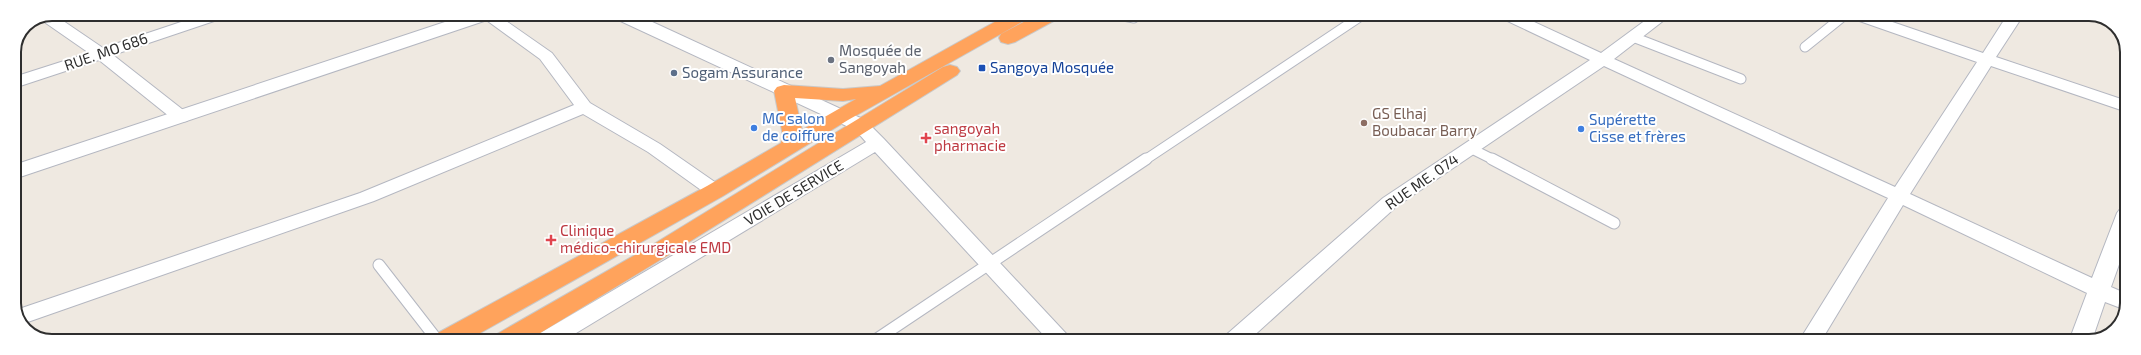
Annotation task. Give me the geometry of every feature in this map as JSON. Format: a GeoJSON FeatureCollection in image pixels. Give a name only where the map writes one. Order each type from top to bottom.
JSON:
{"type":"FeatureCollection","features":[{"type":"Feature","properties":{"kind":"highway"},"geometry":{"type":"LineString","coordinates":[[519,334],[665,258],[850,121],[892,88],[1004,21]]}},
{"type":"Feature","properties":{"kind":"highway"},"geometry":{"type":"LineString","coordinates":[[458,334],[715,191],[790,146],[850,121],[967,61],[1040,21]]}},
{"type":"Feature","properties":{"kind":"highway"},"geometry":{"type":"LineString","coordinates":[[790,146],[793,136],[784,91],[843,95],[866,94],[892,88]]}},
{"type":"Feature","properties":{"kind":"street"},"geometry":{"type":"LineString","coordinates":[[53,21],[100,53],[181,117]]}},
{"type":"Feature","properties":{"kind":"street","name":"RUE. MO 686"},"geometry":{"type":"LineString","coordinates":[[21,81],[199,21]]}},
{"type":"Feature","properties":{"kind":"street"},"geometry":{"type":"LineString","coordinates":[[21,170],[466,21]]}},
{"type":"Feature","properties":{"kind":"street"},"geometry":{"type":"LineString","coordinates":[[497,21],[546,56],[584,107],[654,148],[715,191]]}},
{"type":"Feature","properties":{"kind":"street"},"geometry":{"type":"LineString","coordinates":[[635,21],[850,121],[878,143],[892,162],[1055,334]]}},
{"type":"Feature","properties":{"kind":"street"},"geometry":{"type":"LineString","coordinates":[[1519,21],[2120,300]]}},
{"type":"Feature","properties":{"kind":"street","name":"RUE ME. 074"},"geometry":{"type":"LineString","coordinates":[[1247,334],[1390,202],[1603,59],[1654,21]]}},
{"type":"Feature","properties":{"kind":"street"},"geometry":{"type":"LineString","coordinates":[[1873,21],[2120,106]]}},
{"type":"Feature","properties":{"kind":"street"},"geometry":{"type":"LineString","coordinates":[[1814,334],[1899,196],[2011,21]]}},
{"type":"Feature","properties":{"kind":"street"},"geometry":{"type":"LineString","coordinates":[[23,315],[367,197],[584,107]]}},
{"type":"Feature","properties":{"kind":"street","name":"VOIE DE SERVICE"},"geometry":{"type":"LineString","coordinates":[[555,334],[665,258],[878,143]]}},
{"type":"Feature","properties":{"kind":"street"},"geometry":{"type":"LineString","coordinates":[[2082,334],[2120,232]]}},
{"type":"Feature","properties":{"kind":"lane"},"geometry":{"type":"LineString","coordinates":[[885,334],[1354,21]]}},
{"type":"Feature","properties":{"kind":"lane"},"geometry":{"type":"LineString","coordinates":[[1805,47],[1837,21]]}},
{"type":"Feature","properties":{"kind":"lane"},"geometry":{"type":"LineString","coordinates":[[1632,37],[1741,79]]}},
{"type":"Feature","properties":{"kind":"lane"},"geometry":{"type":"LineString","coordinates":[[1470,148],[1614,223]]}},
{"type":"Feature","properties":{"kind":"lane"},"geometry":{"type":"LineString","coordinates":[[379,265],[433,334]]}},
{"type":"Feature","properties":{"kind":"place","name":"Mosquée de Sangoyah"},"geometry":{"type":"Point","coordinates":[831,60]}},
{"type":"Feature","properties":{"kind":"place","name":"Sangoya Mosquée"},"geometry":{"type":"Point","coordinates":[982,68]}},
{"type":"Feature","properties":{"kind":"place","name":"Sogam Assurance"},"geometry":{"type":"Point","coordinates":[674,73]}},
{"type":"Feature","properties":{"kind":"place","name":"GS Elhaj Boubacar Barry"},"geometry":{"type":"Point","coordinates":[1364,123]}},
{"type":"Feature","properties":{"kind":"place","name":"MC salon de coiffure"},"geometry":{"type":"Point","coordinates":[754,128]}},
{"type":"Feature","properties":{"kind":"place","name":"Supérette Cisse et frères"},"geometry":{"type":"Point","coordinates":[1581,129]}},
{"type":"Feature","properties":{"kind":"place","name":"sangoyah pharmacie"},"geometry":{"type":"Point","coordinates":[926,138]}},
{"type":"Feature","properties":{"kind":"place","name":"Clinique médico-chirurgicale EMD"},"geometry":{"type":"Point","coordinates":[551,240]}}]}
